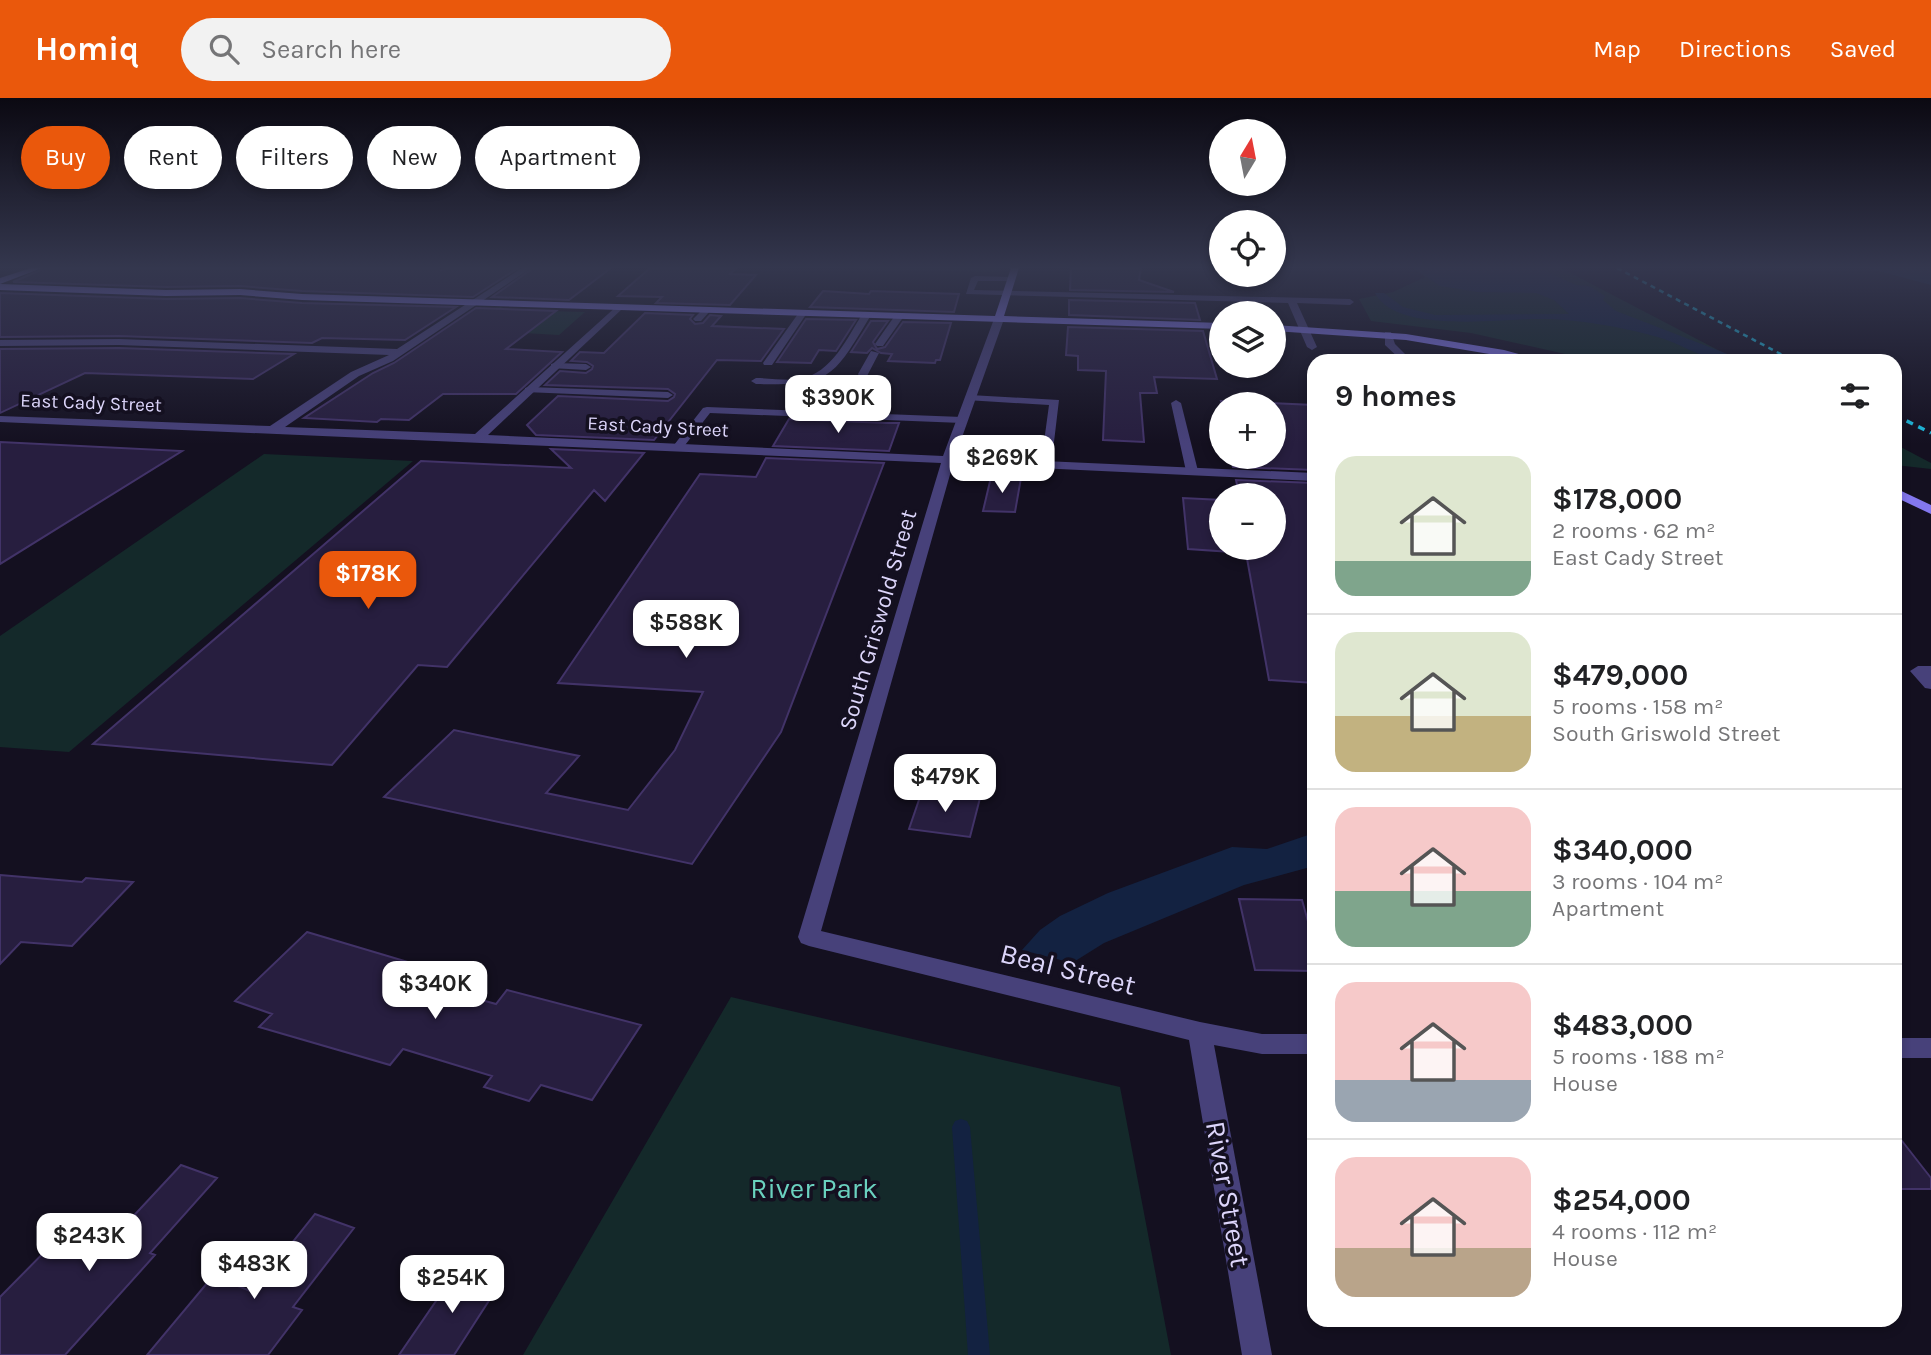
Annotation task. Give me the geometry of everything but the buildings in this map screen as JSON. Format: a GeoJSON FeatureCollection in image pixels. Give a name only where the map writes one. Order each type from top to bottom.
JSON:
{"type":"FeatureCollection","features":[{"type":"Feature","properties":{"kind":"street"},"geometry":{"type":"LineString","coordinates":[[274,429],[355,374],[398,352],[436,327]]}},
{"type":"Feature","properties":{"kind":"street"},"geometry":{"type":"LineString","coordinates":[[478,438],[598,327]]}},
{"type":"Feature","properties":{"kind":"street"},"geometry":{"type":"LineString","coordinates":[[768,363],[793,327]]}},
{"type":"Feature","properties":{"kind":"street"},"geometry":{"type":"LineString","coordinates":[[756,381],[799,382],[823,373],[836,362],[859,327]]}},
{"type":"Feature","properties":{"kind":"street"},"geometry":{"type":"LineString","coordinates":[[863,374],[886,332],[894,327]]}},
{"type":"Feature","properties":{"kind":"street","name":"South Griswold Street"},"geometry":{"type":"LineString","coordinates":[[809,937],[948,460],[996,327]]}},
{"type":"Feature","properties":{"kind":"street"},"geometry":{"type":"LineString","coordinates":[[1286,328],[1388,334],[1507,354]]}},
{"type":"Feature","properties":{"kind":"street"},"geometry":{"type":"LineString","coordinates":[[1306,328],[1306,335],[1312,347]]}},
{"type":"Feature","properties":{"kind":"street"},"geometry":{"type":"LineString","coordinates":[[1388,334],[1390,345],[1400,354]]}},
{"type":"Feature","properties":{"kind":"street"},"geometry":{"type":"LineString","coordinates":[[0,343],[119,342],[398,352]]}},
{"type":"Feature","properties":{"kind":"street"},"geometry":{"type":"LineString","coordinates":[[555,366],[586,367]]}},
{"type":"Feature","properties":{"kind":"street"},"geometry":{"type":"LineString","coordinates":[[529,390],[668,395]]}},
{"type":"Feature","properties":{"kind":"street"},"geometry":{"type":"LineString","coordinates":[[970,397],[1055,402],[1047,464]]}},
{"type":"Feature","properties":{"kind":"street"},"geometry":{"type":"LineString","coordinates":[[1176,404],[1192,471]]}},
{"type":"Feature","properties":{"kind":"street"},"geometry":{"type":"LineString","coordinates":[[678,447],[707,410],[962,420]]}},
{"type":"Feature","properties":{"kind":"street","name":"East Cady Street"},"geometry":{"type":"LineString","coordinates":[[0,419],[1307,477]]}},
{"type":"Feature","properties":{"kind":"street"},"geometry":{"type":"LineString","coordinates":[[1902,496],[1931,510]]}},
{"type":"Feature","properties":{"kind":"street"},"geometry":{"type":"LineString","coordinates":[[1931,671],[1918,671],[1931,684]]}},
{"type":"Feature","properties":{"kind":"street","name":"Beal Street"},"geometry":{"type":"LineString","coordinates":[[809,937],[1199,1032],[1262,1044],[1307,1044]]}},
{"type":"Feature","properties":{"kind":"street","name":"River Street"},"geometry":{"type":"LineString","coordinates":[[1199,1032],[1257,1355]]}},
{"type":"Feature","properties":{"kind":"street"},"geometry":{"type":"LineString","coordinates":[[1902,1048],[1931,1048]]}},
{"type":"Feature","properties":{"kind":"green space"},"geometry":{"type":"Polygon","coordinates":[[[509,327],[568,327],[559,335],[523,333],[509,327]]]}},
{"type":"Feature","properties":{"kind":"green space"},"geometry":{"type":"Polygon","coordinates":[[[1418,327],[1673,327],[1726,354],[1565,354],[1471,333],[1418,327]]]}},
{"type":"Feature","properties":{"kind":"green space"},"geometry":{"type":"Polygon","coordinates":[[[1902,448],[1931,463],[1931,469],[1902,466],[1902,448]]]}},
{"type":"Feature","properties":{"kind":"green space"},"geometry":{"type":"Polygon","coordinates":[[[264,454],[413,461],[69,752],[0,747],[0,636],[264,454]]]}},
{"type":"Feature","properties":{"kind":"green space","name":"River Park"},"geometry":{"type":"Polygon","coordinates":[[[731,997],[1120,1087],[1171,1355],[523,1355],[731,997]]]}},
{"type":"Feature","properties":{"kind":"water"},"geometry":{"type":"Polygon","coordinates":[[[1615,327],[1657,327],[1727,354],[1700,354],[1661,338],[1615,327]]]}},
{"type":"Feature","properties":{"kind":"water"},"geometry":{"type":"Polygon","coordinates":[[[1307,835],[1307,868],[1244,885],[1104,943],[1072,963],[1022,950],[1040,930],[1060,916],[1108,893],[1232,847],[1267,849],[1307,835]]]}},
{"type":"Feature","properties":{"kind":"waterway"},"geometry":{"type":"LineString","coordinates":[[961,1127],[979,1355]]}},
{"type":"Feature","properties":{"kind":"railway"},"geometry":{"type":"LineString","coordinates":[[1729,327],[1781,354]]}},
{"type":"Feature","properties":{"kind":"railway"},"geometry":{"type":"LineString","coordinates":[[1902,418],[1931,433]]}}]}
